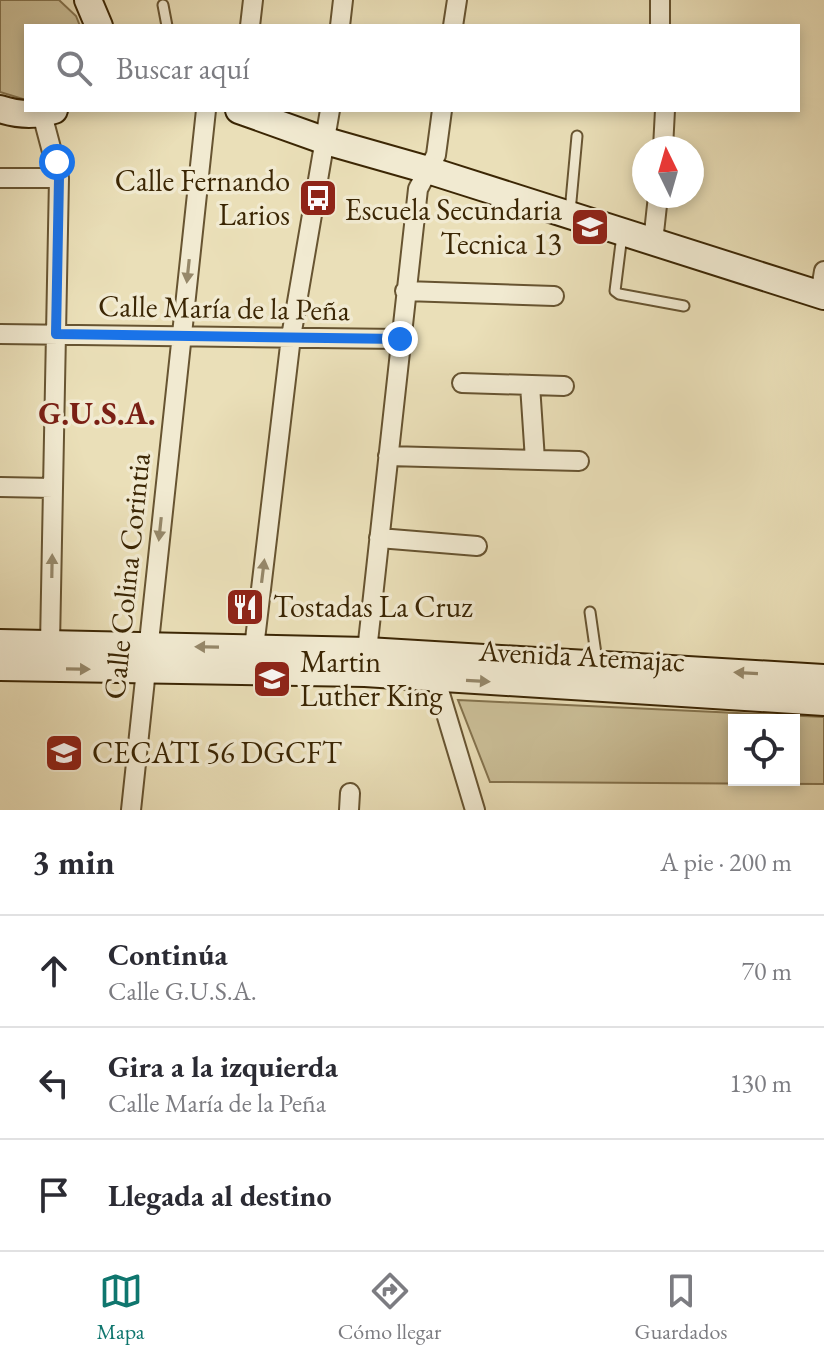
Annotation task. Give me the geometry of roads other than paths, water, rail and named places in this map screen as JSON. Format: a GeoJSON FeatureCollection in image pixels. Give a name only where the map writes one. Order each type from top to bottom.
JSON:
{"type":"FeatureCollection","features":[{"type":"Feature","properties":{"kind":"main road"},"geometry":{"type":"LineString","coordinates":[[88,0],[98,24]]}},
{"type":"Feature","properties":{"kind":"main road"},"geometry":{"type":"LineString","coordinates":[[0,109],[17,114],[48,112]]}},
{"type":"Feature","properties":{"kind":"main road"},"geometry":{"type":"LineString","coordinates":[[247,112],[326,141],[653,242],[823,287]]}},
{"type":"Feature","properties":{"kind":"main road","name":"Avenida Atemajac"},"geometry":{"type":"LineString","coordinates":[[0,643],[50,644],[145,658],[366,662]]}},
{"type":"Feature","properties":{"kind":"main road","name":"Avenida Atemajac"},"geometry":{"type":"LineString","coordinates":[[0,667],[254,648],[366,662],[824,702]]}},
{"type":"Feature","properties":{"kind":"main road","name":"Avenida Atemajac"},"geometry":{"type":"LineString","coordinates":[[432,667],[597,665],[824,678]]}},
{"type":"Feature","properties":{"kind":"street"},"geometry":{"type":"LineString","coordinates":[[250,24],[253,0]]}},
{"type":"Feature","properties":{"kind":"street"},"geometry":{"type":"LineString","coordinates":[[340,24],[343,0]]}},
{"type":"Feature","properties":{"kind":"street"},"geometry":{"type":"LineString","coordinates":[[453,24],[457,0]]}},
{"type":"Feature","properties":{"kind":"street"},"geometry":{"type":"LineString","coordinates":[[660,0],[660,24]]}},
{"type":"Feature","properties":{"kind":"street"},"geometry":{"type":"LineString","coordinates":[[48,112],[59,178],[50,644]]}},
{"type":"Feature","properties":{"kind":"street","name":"Calle Colina Corintia"},"geometry":{"type":"LineString","coordinates":[[131,810],[206,112]]}},
{"type":"Feature","properties":{"kind":"street"},"geometry":{"type":"LineString","coordinates":[[254,648],[291,337],[330,112]]}},
{"type":"Feature","properties":{"kind":"street"},"geometry":{"type":"LineString","coordinates":[[366,662],[418,189],[436,155],[442,112]]}},
{"type":"Feature","properties":{"kind":"street"},"geometry":{"type":"LineString","coordinates":[[664,136],[666,116]]}},
{"type":"Feature","properties":{"kind":"street"},"geometry":{"type":"LineString","coordinates":[[0,178],[59,178]]}},
{"type":"Feature","properties":{"kind":"street"},"geometry":{"type":"LineString","coordinates":[[653,242],[657,208]]}},
{"type":"Feature","properties":{"kind":"street"},"geometry":{"type":"LineString","coordinates":[[405,291],[554,296]]}},
{"type":"Feature","properties":{"kind":"street","name":"Calle María de la Peña"},"geometry":{"type":"LineString","coordinates":[[0,334],[400,339]]}},
{"type":"Feature","properties":{"kind":"street"},"geometry":{"type":"LineString","coordinates":[[462,383],[564,386]]}},
{"type":"Feature","properties":{"kind":"street"},"geometry":{"type":"LineString","coordinates":[[530,385],[535,460]]}},
{"type":"Feature","properties":{"kind":"street"},"geometry":{"type":"LineString","coordinates":[[388,456],[579,461]]}},
{"type":"Feature","properties":{"kind":"street"},"geometry":{"type":"LineString","coordinates":[[0,487],[53,488]]}},
{"type":"Feature","properties":{"kind":"street"},"geometry":{"type":"LineString","coordinates":[[379,538],[477,546]]}},
{"type":"Feature","properties":{"kind":"street"},"geometry":{"type":"LineString","coordinates":[[432,667],[475,810]]}},
{"type":"Feature","properties":{"kind":"lane"},"geometry":{"type":"LineString","coordinates":[[163,5],[167,24]]}},
{"type":"Feature","properties":{"kind":"lane"},"geometry":{"type":"LineString","coordinates":[[569,215],[577,136]]}},
{"type":"Feature","properties":{"kind":"lane"},"geometry":{"type":"LineString","coordinates":[[622,232],[615,291],[684,306]]}},
{"type":"Feature","properties":{"kind":"lane"},"geometry":{"type":"LineString","coordinates":[[590,612],[597,665]]}},
{"type":"Feature","properties":{"kind":"place","name":"Calle Fernando Larios"},"geometry":{"type":"Point","coordinates":[318,198]}},
{"type":"Feature","properties":{"kind":"place","name":"Escuela Secundaria Tecnica 13"},"geometry":{"type":"Point","coordinates":[590,227]}},
{"type":"Feature","properties":{"kind":"place","name":"Tostadas La Cruz"},"geometry":{"type":"Point","coordinates":[245,607]}},
{"type":"Feature","properties":{"kind":"place","name":"Martin Luther King"},"geometry":{"type":"Point","coordinates":[272,679]}},
{"type":"Feature","properties":{"kind":"place","name":"CECATI 56 DGCFT"},"geometry":{"type":"Point","coordinates":[64,753]}},
{"type":"Feature","properties":{"kind":"district","name":"G.U.S.A."},"geometry":{"type":"Point","coordinates":[97,413]}}]}
